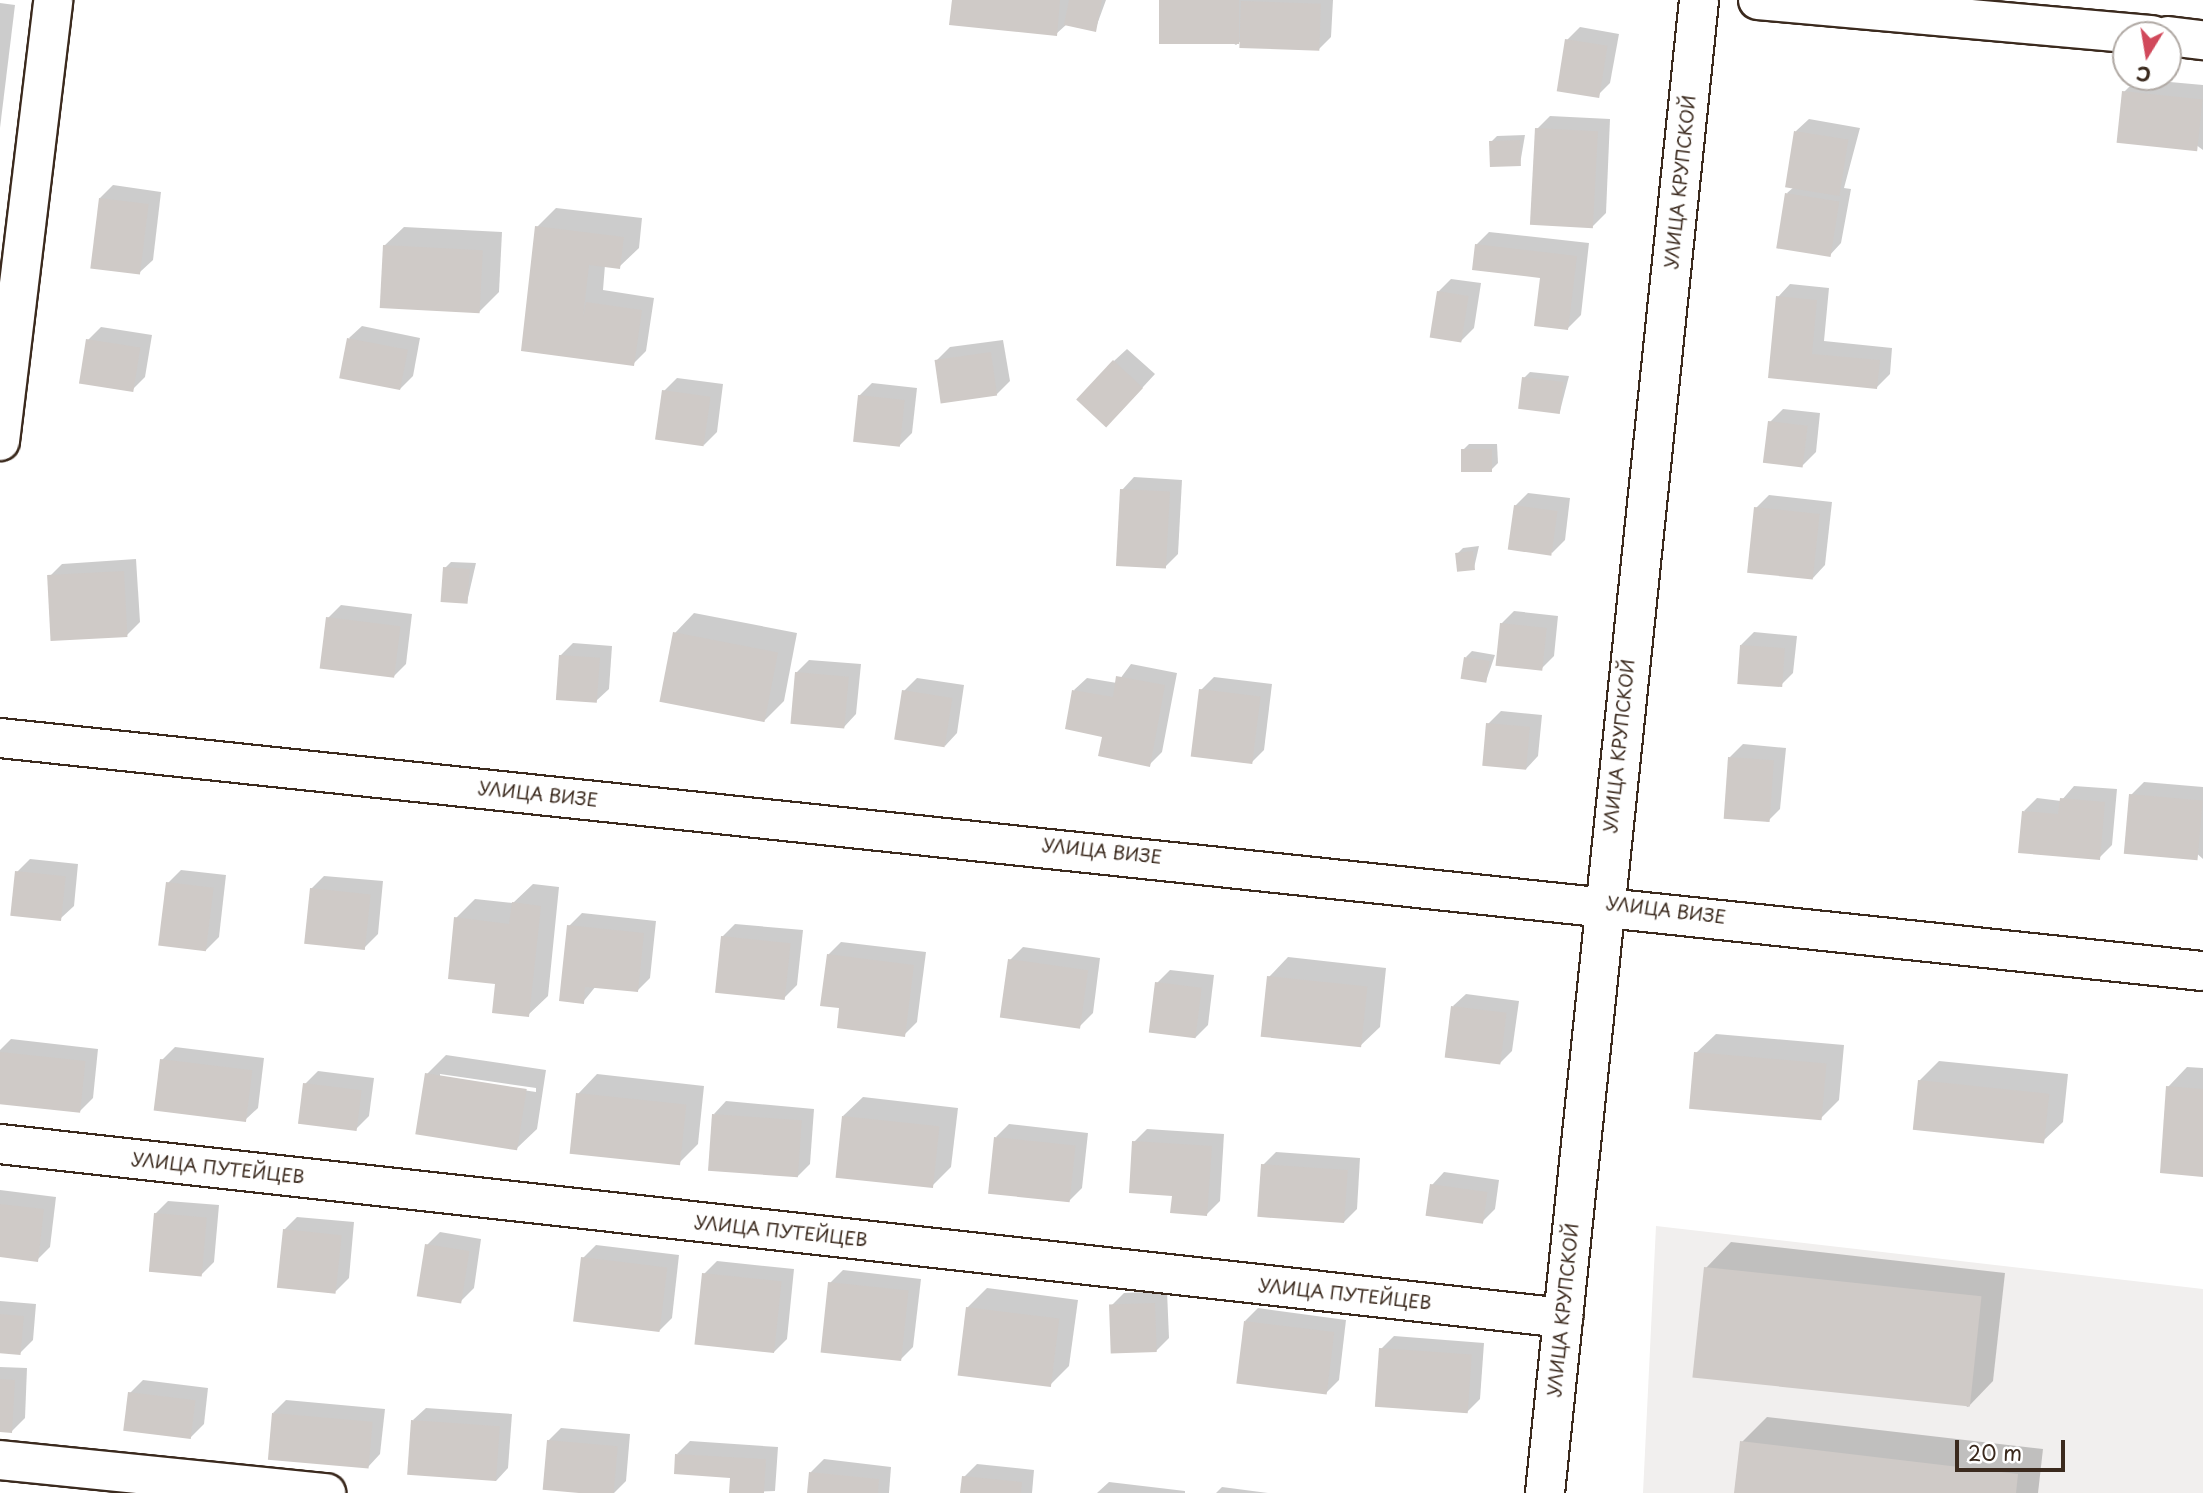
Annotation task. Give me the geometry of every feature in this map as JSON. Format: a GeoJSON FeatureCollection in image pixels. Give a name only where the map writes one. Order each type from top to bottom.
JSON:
{"type":"FeatureCollection","features":[{"type":"Feature","properties":{"kind":"street"},"geometry":{"type":"LineString","coordinates":[[0,441],[53,0]]}},
{"type":"Feature","properties":{"kind":"street","name":"УЛИЦА КРУПСКОЙ"},"geometry":{"type":"LineString","coordinates":[[1545,1493],[1602,902],[1699,0]]}},
{"type":"Feature","properties":{"kind":"street"},"geometry":{"type":"LineString","coordinates":[[1758,0],[2112,31]]}},
{"type":"Feature","properties":{"kind":"street"},"geometry":{"type":"LineString","coordinates":[[2182,38],[2203,40]]}},
{"type":"Feature","properties":{"kind":"street","name":"УЛИЦА ВИЗЕ"},"geometry":{"type":"LineString","coordinates":[[0,738],[1602,902],[2203,971]]}},
{"type":"Feature","properties":{"kind":"street","name":"УЛИЦА ПУТЕЙЦЕВ"},"geometry":{"type":"LineString","coordinates":[[0,1144],[1563,1318]]}},
{"type":"Feature","properties":{"kind":"street"},"geometry":{"type":"LineString","coordinates":[[0,1460],[326,1493]]}},
{"type":"Feature","properties":{"kind":"shaded area"},"geometry":{"type":"Polygon","coordinates":[[[1656,1226],[2203,1289],[2203,1493],[1643,1493],[1656,1226]]]}},
{"type":"Feature","properties":{"kind":"building"},"geometry":{"type":"Polygon","coordinates":[[[952,0],[1060,0],[1057,36],[949,25],[952,0]]]}},
{"type":"Feature","properties":{"kind":"building"},"geometry":{"type":"Polygon","coordinates":[[[1069,0],[1102,0],[1096,32],[1064,25],[1069,0]]]}},
{"type":"Feature","properties":{"kind":"building"},"geometry":{"type":"Polygon","coordinates":[[[1159,0],[1239,0],[1239,44],[1159,44],[1159,0]]]}},
{"type":"Feature","properties":{"kind":"building"},"geometry":{"type":"Polygon","coordinates":[[[1241,1],[1321,4],[1319,51],[1239,48],[1241,1]]]}},
{"type":"Feature","properties":{"kind":"building"},"geometry":{"type":"Polygon","coordinates":[[[1565,39],[1607,46],[1599,98],[1557,91],[1565,39]]]}},
{"type":"Feature","properties":{"kind":"building"},"geometry":{"type":"Polygon","coordinates":[[[2122,91],[2203,99],[2197,151],[2117,143],[2122,91]]]}},
{"type":"Feature","properties":{"kind":"building"},"geometry":{"type":"Polygon","coordinates":[[[1535,128],[1598,131],[1593,228],[1530,225],[1535,128]]]}},
{"type":"Feature","properties":{"kind":"building"},"geometry":{"type":"Polygon","coordinates":[[[1794,131],[1848,140],[1839,196],[1785,187],[1794,131]]]}},
{"type":"Feature","properties":{"kind":"building"},"geometry":{"type":"Polygon","coordinates":[[[1520,140],[1521,166],[1490,167],[1489,141],[1520,140]]]}},
{"type":"Feature","properties":{"kind":"building"},"geometry":{"type":"Polygon","coordinates":[[[1785,193],[1839,202],[1831,257],[1776,248],[1785,193]]]}},
{"type":"Feature","properties":{"kind":"building"},"geometry":{"type":"Polygon","coordinates":[[[99,198],[149,204],[140,275],[90,268],[99,198]]]}},
{"type":"Feature","properties":{"kind":"building"},"geometry":{"type":"Polygon","coordinates":[[[535,226],[624,237],[620,269],[589,265],[583,318],[586,302],[642,310],[634,366],[521,351],[535,226]]]}},
{"type":"Feature","properties":{"kind":"building"},"geometry":{"type":"Polygon","coordinates":[[[1475,244],[1577,256],[1568,330],[1534,326],[1540,278],[1472,270],[1475,244]]]}},
{"type":"Feature","properties":{"kind":"building"},"geometry":{"type":"Polygon","coordinates":[[[383,245],[483,250],[480,313],[380,308],[383,245]]]}},
{"type":"Feature","properties":{"kind":"building"},"geometry":{"type":"Polygon","coordinates":[[[1437,291],[1469,296],[1461,342],[1430,337],[1437,291]]]}},
{"type":"Feature","properties":{"kind":"building"},"geometry":{"type":"Polygon","coordinates":[[[1776,296],[1817,300],[1812,354],[1880,360],[1877,389],[1768,378],[1776,296]]]}},
{"type":"Feature","properties":{"kind":"building"},"geometry":{"type":"Polygon","coordinates":[[[347,338],[408,350],[400,390],[339,378],[347,338]]]}},
{"type":"Feature","properties":{"kind":"building"},"geometry":{"type":"Polygon","coordinates":[[[86,339],[140,348],[133,392],[79,383],[86,339]]]}},
{"type":"Feature","properties":{"kind":"building"},"geometry":{"type":"Polygon","coordinates":[[[991,352],[997,396],[941,404],[935,360],[991,352]]]}},
{"type":"Feature","properties":{"kind":"building"},"geometry":{"type":"Polygon","coordinates":[[[1113,360],[1143,388],[1106,427],[1076,399],[1113,360]]]}},
{"type":"Feature","properties":{"kind":"building"},"geometry":{"type":"Polygon","coordinates":[[[1522,377],[1564,382],[1560,414],[1518,409],[1522,377]]]}},
{"type":"Feature","properties":{"kind":"building"},"geometry":{"type":"Polygon","coordinates":[[[662,390],[711,397],[704,446],[655,440],[662,390]]]}},
{"type":"Feature","properties":{"kind":"building"},"geometry":{"type":"Polygon","coordinates":[[[858,395],[905,400],[900,447],[853,442],[858,395]]]}},
{"type":"Feature","properties":{"kind":"building"},"geometry":{"type":"Polygon","coordinates":[[[1768,421],[1808,426],[1803,468],[1763,463],[1768,421]]]}},
{"type":"Feature","properties":{"kind":"building"},"geometry":{"type":"Polygon","coordinates":[[[1461,449],[1492,449],[1492,472],[1461,472],[1461,449]]]}},
{"type":"Feature","properties":{"kind":"building"},"geometry":{"type":"Polygon","coordinates":[[[1120,489],[1170,492],[1166,569],[1116,566],[1120,489]]]}},
{"type":"Feature","properties":{"kind":"building"},"geometry":{"type":"Polygon","coordinates":[[[1514,505],[1558,511],[1551,556],[1508,550],[1514,505]]]}},
{"type":"Feature","properties":{"kind":"building"},"geometry":{"type":"Polygon","coordinates":[[[1754,507],[1820,514],[1813,580],[1747,573],[1754,507]]]}},
{"type":"Feature","properties":{"kind":"building"},"geometry":{"type":"Polygon","coordinates":[[[1473,551],[1475,570],[1457,572],[1455,553],[1473,551]]]}},
{"type":"Feature","properties":{"kind":"building"},"geometry":{"type":"Polygon","coordinates":[[[443,567],[470,569],[467,604],[441,602],[443,567]]]}},
{"type":"Feature","properties":{"kind":"building"},"geometry":{"type":"Polygon","coordinates":[[[124,571],[127,637],[51,641],[47,575],[124,571]]]}},
{"type":"Feature","properties":{"kind":"building"},"geometry":{"type":"Polygon","coordinates":[[[326,617],[400,626],[394,678],[320,669],[326,617]]]}},
{"type":"Feature","properties":{"kind":"building"},"geometry":{"type":"Polygon","coordinates":[[[1500,623],[1547,628],[1542,671],[1496,666],[1500,623]]]}},
{"type":"Feature","properties":{"kind":"building"},"geometry":{"type":"Polygon","coordinates":[[[673,632],[778,652],[764,722],[659,702],[673,632]]]}},
{"type":"Feature","properties":{"kind":"building"},"geometry":{"type":"Polygon","coordinates":[[[1740,645],[1785,648],[1782,687],[1737,684],[1740,645]]]}},
{"type":"Feature","properties":{"kind":"building"},"geometry":{"type":"Polygon","coordinates":[[[559,655],[600,658],[597,703],[556,700],[559,655]]]}},
{"type":"Feature","properties":{"kind":"building"},"geometry":{"type":"Polygon","coordinates":[[[1464,657],[1490,661],[1486,683],[1461,679],[1464,657]]]}},
{"type":"Feature","properties":{"kind":"building"},"geometry":{"type":"Polygon","coordinates":[[[795,672],[849,677],[844,729],[790,724],[795,672]]]}},
{"type":"Feature","properties":{"kind":"building"},"geometry":{"type":"Polygon","coordinates":[[[1116,676],[1165,685],[1150,767],[1098,756],[1102,737],[1065,729],[1072,690],[1113,697],[1116,676]]]}},
{"type":"Feature","properties":{"kind":"building"},"geometry":{"type":"Polygon","coordinates":[[[1199,689],[1261,697],[1252,764],[1191,756],[1199,689]]]}},
{"type":"Feature","properties":{"kind":"building"},"geometry":{"type":"Polygon","coordinates":[[[902,690],[952,698],[945,747],[894,739],[902,690]]]}},
{"type":"Feature","properties":{"kind":"building"},"geometry":{"type":"Polygon","coordinates":[[[1486,723],[1530,727],[1526,770],[1482,766],[1486,723]]]}},
{"type":"Feature","properties":{"kind":"building"},"geometry":{"type":"Polygon","coordinates":[[[1728,757],[1774,760],[1770,822],[1724,819],[1728,757]]]}},
{"type":"Feature","properties":{"kind":"building"},"geometry":{"type":"Polygon","coordinates":[[[2129,794],[2203,800],[2197,860],[2124,854],[2129,794]]]}},
{"type":"Feature","properties":{"kind":"building"},"geometry":{"type":"Polygon","coordinates":[[[2060,798],[2105,802],[2100,860],[2018,853],[2022,811],[2058,814],[2060,798]]]}},
{"type":"Feature","properties":{"kind":"building"},"geometry":{"type":"Polygon","coordinates":[[[15,871],[66,876],[61,921],[10,916],[15,871]]]}},
{"type":"Feature","properties":{"kind":"building"},"geometry":{"type":"Polygon","coordinates":[[[166,882],[214,888],[206,951],[158,946],[166,882]]]}},
{"type":"Feature","properties":{"kind":"building"},"geometry":{"type":"Polygon","coordinates":[[[310,888],[371,894],[365,950],[304,944],[310,888]]]}},
{"type":"Feature","properties":{"kind":"building"},"geometry":{"type":"Polygon","coordinates":[[[512,902],[541,906],[529,1017],[492,1013],[495,984],[448,979],[454,917],[509,924],[512,902]]]}},
{"type":"Feature","properties":{"kind":"building"},"geometry":{"type":"Polygon","coordinates":[[[567,925],[644,933],[638,992],[585,987],[584,1004],[559,1001],[567,925]]]}},
{"type":"Feature","properties":{"kind":"building"},"geometry":{"type":"Polygon","coordinates":[[[721,936],[791,943],[785,1000],[715,993],[721,936]]]}},
{"type":"Feature","properties":{"kind":"building"},"geometry":{"type":"Polygon","coordinates":[[[827,954],[914,965],[905,1037],[837,1028],[839,1008],[820,1006],[827,954]]]}},
{"type":"Feature","properties":{"kind":"building"},"geometry":{"type":"Polygon","coordinates":[[[1008,959],[1088,970],[1080,1029],[1000,1017],[1008,959]]]}},
{"type":"Feature","properties":{"kind":"building"},"geometry":{"type":"Polygon","coordinates":[[[1267,976],[1367,987],[1361,1047],[1261,1037],[1267,976]]]}},
{"type":"Feature","properties":{"kind":"building"},"geometry":{"type":"Polygon","coordinates":[[[1155,982],[1202,988],[1195,1038],[1149,1033],[1155,982]]]}},
{"type":"Feature","properties":{"kind":"building"},"geometry":{"type":"Polygon","coordinates":[[[1451,1006],[1507,1013],[1500,1064],[1445,1058],[1451,1006]]]}},
{"type":"Feature","properties":{"kind":"building"},"geometry":{"type":"Polygon","coordinates":[[[0,1052],[86,1061],[80,1113],[0,1104],[0,1052]]]}},
{"type":"Feature","properties":{"kind":"building"},"geometry":{"type":"Polygon","coordinates":[[[1694,1052],[1826,1064],[1822,1120],[1689,1109],[1694,1052]]]}},
{"type":"Feature","properties":{"kind":"building"},"geometry":{"type":"Polygon","coordinates":[[[160,1059],[252,1070],[246,1122],[154,1111],[160,1059]]]}},
{"type":"Feature","properties":{"kind":"building"},"geometry":{"type":"Polygon","coordinates":[[[425,1073],[527,1089],[517,1150],[415,1134],[425,1073]]]}},
{"type":"Feature","properties":{"kind":"building"},"geometry":{"type":"Polygon","coordinates":[[[1918,1080],[2049,1094],[2044,1144],[1913,1130],[1918,1080]]]}},
{"type":"Feature","properties":{"kind":"building"},"geometry":{"type":"Polygon","coordinates":[[[303,1083],[362,1090],[357,1131],[298,1124],[303,1083]]]}},
{"type":"Feature","properties":{"kind":"building"},"geometry":{"type":"Polygon","coordinates":[[[2166,1086],[2203,1089],[2203,1177],[2160,1173],[2166,1086]]]}},
{"type":"Feature","properties":{"kind":"building"},"geometry":{"type":"Polygon","coordinates":[[[576,1093],[686,1105],[680,1165],[570,1154],[576,1093]]]}},
{"type":"Feature","properties":{"kind":"building"},"geometry":{"type":"Polygon","coordinates":[[[712,1114],[802,1120],[798,1177],[708,1171],[712,1114]]]}},
{"type":"Feature","properties":{"kind":"building"},"geometry":{"type":"Polygon","coordinates":[[[842,1116],[939,1126],[933,1188],[836,1178],[842,1116]]]}},
{"type":"Feature","properties":{"kind":"building"},"geometry":{"type":"Polygon","coordinates":[[[994,1137],[1076,1146],[1070,1202],[988,1194],[994,1137]]]}},
{"type":"Feature","properties":{"kind":"building"},"geometry":{"type":"Polygon","coordinates":[[[1132,1141],[1212,1146],[1207,1216],[1170,1213],[1172,1196],[1129,1193],[1132,1141]]]}},
{"type":"Feature","properties":{"kind":"building"},"geometry":{"type":"Polygon","coordinates":[[[1261,1164],[1348,1170],[1344,1223],[1257,1217],[1261,1164]]]}},
{"type":"Feature","properties":{"kind":"building"},"geometry":{"type":"Polygon","coordinates":[[[1430,1184],[1487,1192],[1483,1224],[1426,1216],[1430,1184]]]}},
{"type":"Feature","properties":{"kind":"building"},"geometry":{"type":"Polygon","coordinates":[[[0,1204],[44,1209],[38,1262],[0,1257],[0,1204]]]}},
{"type":"Feature","properties":{"kind":"building"},"geometry":{"type":"Polygon","coordinates":[[[154,1213],[207,1218],[202,1276],[149,1272],[154,1213]]]}},
{"type":"Feature","properties":{"kind":"building"},"geometry":{"type":"Polygon","coordinates":[[[283,1229],[342,1235],[336,1294],[277,1288],[283,1229]]]}},
{"type":"Feature","properties":{"kind":"building"},"geometry":{"type":"Polygon","coordinates":[[[425,1244],[469,1251],[461,1303],[417,1296],[425,1244]]]}},
{"type":"Feature","properties":{"kind":"building"},"geometry":{"type":"Polygon","coordinates":[[[581,1257],[667,1268],[659,1332],[573,1322],[581,1257]]]}},
{"type":"Feature","properties":{"kind":"building"},"geometry":{"type":"Polygon","coordinates":[[[1704,1267],[1981,1296],[1970,1407],[1692,1377],[1704,1267]]]}},
{"type":"Feature","properties":{"kind":"building"},"geometry":{"type":"Polygon","coordinates":[[[702,1273],[782,1281],[774,1353],[694,1345],[702,1273]]]}},
{"type":"Feature","properties":{"kind":"building"},"geometry":{"type":"Polygon","coordinates":[[[828,1282],[909,1290],[901,1361],[821,1353],[828,1282]]]}},
{"type":"Feature","properties":{"kind":"building"},"geometry":{"type":"Polygon","coordinates":[[[1155,1303],[1157,1352],[1111,1354],[1109,1305],[1155,1303]]]}},
{"type":"Feature","properties":{"kind":"building"},"geometry":{"type":"Polygon","coordinates":[[[966,1307],[1059,1318],[1051,1387],[958,1375],[966,1307]]]}},
{"type":"Feature","properties":{"kind":"building"},"geometry":{"type":"Polygon","coordinates":[[[0,1314],[24,1316],[21,1355],[0,1353],[0,1314]]]}},
{"type":"Feature","properties":{"kind":"building"},"geometry":{"type":"Polygon","coordinates":[[[1244,1321],[1334,1332],[1327,1395],[1236,1384],[1244,1321]]]}},
{"type":"Feature","properties":{"kind":"building"},"geometry":{"type":"Polygon","coordinates":[[[1379,1348],[1472,1354],[1468,1413],[1375,1407],[1379,1348]]]}},
{"type":"Feature","properties":{"kind":"building"},"geometry":{"type":"Polygon","coordinates":[[[0,1379],[15,1380],[12,1433],[0,1432],[0,1379]]]}},
{"type":"Feature","properties":{"kind":"building"},"geometry":{"type":"Polygon","coordinates":[[[128,1392],[195,1400],[191,1439],[123,1431],[128,1392]]]}},
{"type":"Feature","properties":{"kind":"building"},"geometry":{"type":"Polygon","coordinates":[[[272,1413],[373,1422],[369,1469],[268,1460],[272,1413]]]}},
{"type":"Feature","properties":{"kind":"building"},"geometry":{"type":"Polygon","coordinates":[[[411,1420],[500,1426],[496,1481],[407,1475],[411,1420]]]}},
{"type":"Feature","properties":{"kind":"building"},"geometry":{"type":"Polygon","coordinates":[[[547,1440],[618,1446],[614,1493],[543,1490],[547,1440]]]}},
{"type":"Feature","properties":{"kind":"building"},"geometry":{"type":"Polygon","coordinates":[[[1740,1441],[2018,1474],[2016,1493],[1734,1493],[1740,1441]]]}},
{"type":"Feature","properties":{"kind":"building"},"geometry":{"type":"Polygon","coordinates":[[[675,1454],[766,1459],[764,1493],[729,1493],[730,1478],[674,1474],[675,1454]]]}},
{"type":"Feature","properties":{"kind":"building"},"geometry":{"type":"Polygon","coordinates":[[[809,1472],[879,1479],[878,1493],[807,1493],[809,1472]]]}},
{"type":"Feature","properties":{"kind":"building"},"geometry":{"type":"Polygon","coordinates":[[[962,1476],[1022,1482],[1021,1493],[960,1493],[962,1476]]]}}]}
